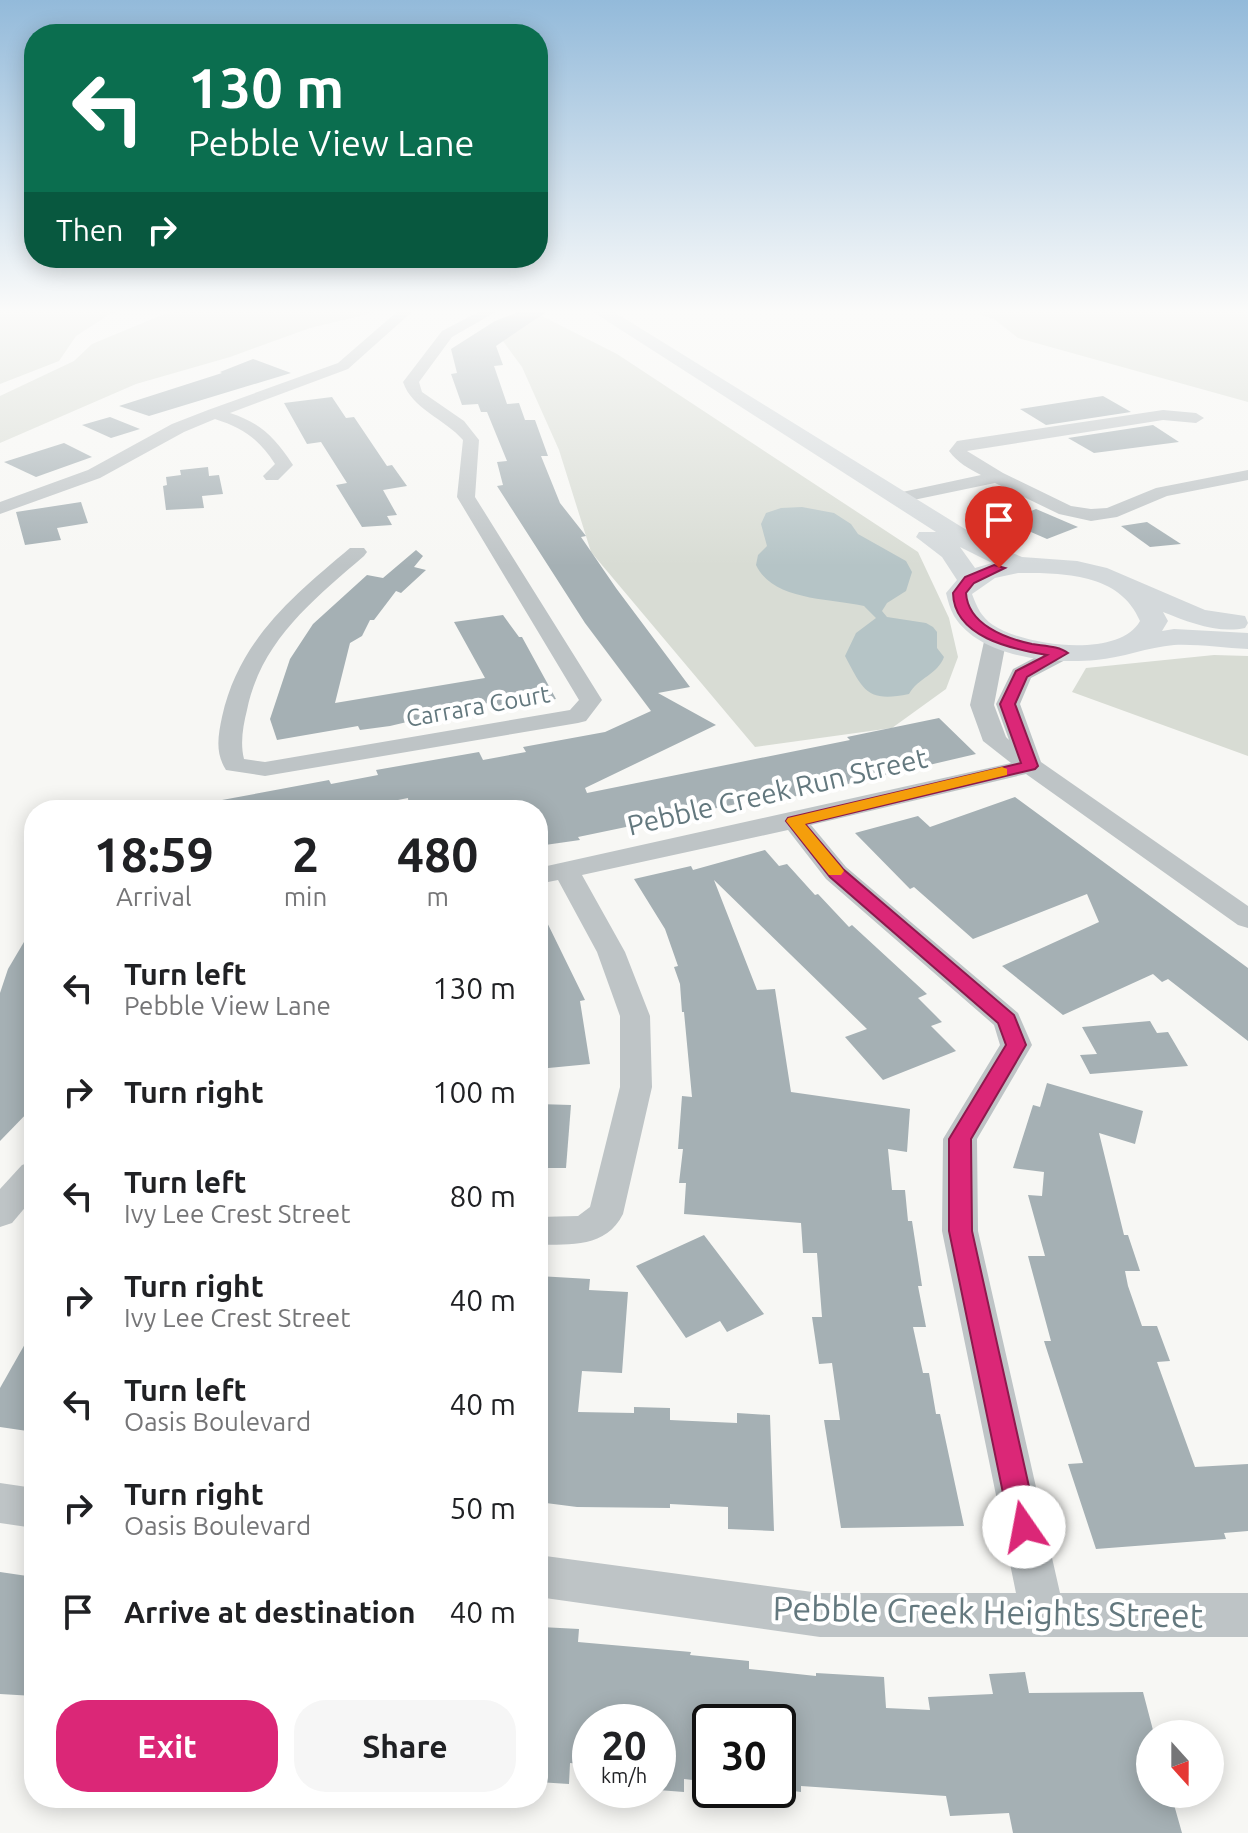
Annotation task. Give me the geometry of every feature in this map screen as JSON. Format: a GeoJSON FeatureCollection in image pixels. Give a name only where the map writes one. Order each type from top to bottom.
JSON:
{"type":"FeatureCollection","features":[{"type":"Feature","properties":{"kind":"main road"},"geometry":{"type":"LineString","coordinates":[[707,396],[950,551],[970,580]]}},
{"type":"Feature","properties":{"kind":"main road"},"geometry":{"type":"LineString","coordinates":[[736,396],[977,547],[1018,565]]}},
{"type":"Feature","properties":{"kind":"main road"},"geometry":{"type":"LineString","coordinates":[[1248,624],[1199,617],[1111,579],[1082,570],[1018,565],[983,573],[970,580],[959,593],[960,608],[972,623],[996,637],[1026,647],[1061,653],[1107,651],[1174,637],[1248,641]]}},
{"type":"Feature","properties":{"kind":"main road"},"geometry":{"type":"LineString","coordinates":[[1126,646],[1146,635],[1154,621],[1150,606],[1135,591]]}},
{"type":"Feature","properties":{"kind":"street"},"geometry":{"type":"LineString","coordinates":[[0,508],[94,474],[178,428],[262,396]]}},
{"type":"Feature","properties":{"kind":"street","name":"Carrara Court"},"geometry":{"type":"LineString","coordinates":[[357,552],[292,609],[258,647],[236,695],[228,753],[235,765],[265,769],[578,716],[591,700],[466,497],[471,440],[458,424],[417,396]]}},
{"type":"Feature","properties":{"kind":"street"},"geometry":{"type":"LineString","coordinates":[[214,413],[252,425],[267,436],[284,465],[272,476]]}},
{"type":"Feature","properties":{"kind":"street"},"geometry":{"type":"LineString","coordinates":[[1196,418],[1163,415],[963,445],[958,451],[964,459],[997,477],[1066,510],[1091,515],[1110,513],[1162,492],[1248,475]]}},
{"type":"Feature","properties":{"kind":"street"},"geometry":{"type":"LineString","coordinates":[[899,498],[997,477]]}},
{"type":"Feature","properties":{"kind":"street"},"geometry":{"type":"LineString","coordinates":[[996,637],[982,705],[995,741],[1248,919]]}},
{"type":"Feature","properties":{"kind":"street"},"geometry":{"type":"LineString","coordinates":[[1030,766],[1008,704],[1021,674],[1061,653]]}},
{"type":"Feature","properties":{"kind":"street","name":"Pebble Creek Run Street"},"geometry":{"type":"LineString","coordinates":[[552,873],[1030,766]]}},
{"type":"Feature","properties":{"kind":"street"},"geometry":{"type":"LineString","coordinates":[[794,821],[836,873],[1007,1020],[1016,1045],[960,1139],[960,1231],[1043,1615]]}},
{"type":"Feature","properties":{"kind":"street"},"geometry":{"type":"LineString","coordinates":[[548,1231],[585,1230],[606,1214],[636,1087],[635,1016],[611,952],[552,873]]}},
{"type":"Feature","properties":{"kind":"street"},"geometry":{"type":"LineString","coordinates":[[0,1213],[24,1185]]}},
{"type":"Feature","properties":{"kind":"street"},"geometry":{"type":"LineString","coordinates":[[0,1503],[24,1507]]}},
{"type":"Feature","properties":{"kind":"street","name":"Pebble Creek Heights Street"},"geometry":{"type":"LineString","coordinates":[[548,1577],[820,1615],[1248,1615]]}},
{"type":"Feature","properties":{"kind":"shaded area"},"geometry":{"type":"Polygon","coordinates":[[[1,396],[109,396],[0,443],[1,396]]]}},
{"type":"Feature","properties":{"kind":"shaded area"},"geometry":{"type":"Polygon","coordinates":[[[535,396],[680,396],[918,552],[949,618],[958,657],[946,689],[892,728],[755,747],[591,552],[559,450],[535,396]]]}},
{"type":"Feature","properties":{"kind":"shaded area"},"geometry":{"type":"Polygon","coordinates":[[[1225,396],[1248,396],[1248,402],[1225,396]]]}},
{"type":"Feature","properties":{"kind":"shaded area"},"geometry":{"type":"Polygon","coordinates":[[[802,507],[834,513],[851,524],[858,534],[906,561],[912,572],[906,591],[887,603],[882,611],[887,617],[926,623],[933,627],[937,632],[937,648],[944,657],[937,668],[909,694],[884,697],[868,691],[845,656],[856,633],[876,618],[864,606],[789,592],[764,577],[756,565],[758,555],[767,546],[761,524],[766,513],[781,508],[802,507]]]}},
{"type":"Feature","properties":{"kind":"shaded area"},"geometry":{"type":"Polygon","coordinates":[[[1214,655],[1248,656],[1248,756],[1072,692],[1086,668],[1214,655]]]}},
{"type":"Feature","properties":{"kind":"building"},"geometry":{"type":"Polygon","coordinates":[[[152,396],[217,396],[149,416],[119,406],[152,396]]]}},
{"type":"Feature","properties":{"kind":"building"},"geometry":{"type":"Polygon","coordinates":[[[459,396],[504,396],[507,404],[519,403],[525,420],[535,420],[548,456],[541,456],[560,503],[586,536],[581,537],[616,588],[690,687],[658,693],[716,725],[585,788],[587,793],[850,740],[847,737],[939,718],[976,754],[788,798],[785,794],[548,845],[548,800],[222,800],[329,780],[331,784],[378,775],[376,770],[479,752],[483,760],[526,752],[523,747],[605,732],[651,711],[585,623],[497,486],[503,485],[497,462],[507,461],[487,412],[481,412],[478,404],[462,405],[459,396]]]}},
{"type":"Feature","properties":{"kind":"building"},"geometry":{"type":"Polygon","coordinates":[[[1103,396],[1131,412],[1046,425],[1020,409],[1103,396]]]}},
{"type":"Feature","properties":{"kind":"building"},"geometry":{"type":"Polygon","coordinates":[[[332,397],[346,418],[354,417],[387,466],[392,465],[407,486],[383,490],[397,515],[387,516],[392,525],[362,527],[336,485],[347,483],[321,442],[307,444],[284,403],[332,397]]]}},
{"type":"Feature","properties":{"kind":"building"},"geometry":{"type":"Polygon","coordinates":[[[110,417],[140,429],[111,438],[82,425],[110,417]]]}},
{"type":"Feature","properties":{"kind":"building"},"geometry":{"type":"Polygon","coordinates":[[[1153,425],[1179,442],[1094,453],[1068,438],[1153,425]]]}},
{"type":"Feature","properties":{"kind":"building"},"geometry":{"type":"Polygon","coordinates":[[[64,443],[92,457],[36,477],[4,462],[64,443]]]}},
{"type":"Feature","properties":{"kind":"building"},"geometry":{"type":"Polygon","coordinates":[[[208,467],[209,476],[219,475],[223,494],[202,496],[204,508],[166,510],[163,486],[167,485],[166,477],[181,475],[180,470],[208,467]]]}},
{"type":"Feature","properties":{"kind":"building"},"geometry":{"type":"Polygon","coordinates":[[[81,502],[88,523],[57,528],[61,540],[25,545],[16,512],[81,502]]]}},
{"type":"Feature","properties":{"kind":"building"},"geometry":{"type":"Polygon","coordinates":[[[1036,509],[1078,527],[1047,539],[1006,521],[1036,509]]]}},
{"type":"Feature","properties":{"kind":"building"},"geometry":{"type":"Polygon","coordinates":[[[1147,522],[1181,544],[1150,547],[1121,526],[1147,522]]]}},
{"type":"Feature","properties":{"kind":"building"},"geometry":{"type":"Polygon","coordinates":[[[416,550],[423,556],[414,567],[426,570],[401,593],[396,591],[374,620],[370,620],[362,636],[350,643],[335,703],[485,678],[454,622],[503,615],[522,637],[556,699],[500,708],[496,701],[390,726],[360,730],[358,726],[277,740],[270,719],[290,659],[313,624],[367,575],[383,578],[416,550]]]}},
{"type":"Feature","properties":{"kind":"building"},"geometry":{"type":"Polygon","coordinates":[[[1015,797],[1248,968],[1248,1041],[1168,979],[1162,982],[1153,974],[1063,1015],[1002,966],[1099,922],[1087,894],[973,939],[914,887],[910,889],[855,833],[918,816],[930,827],[1015,797]]]}},
{"type":"Feature","properties":{"kind":"building"},"geometry":{"type":"Polygon","coordinates":[[[765,850],[779,866],[787,864],[849,927],[852,925],[927,994],[918,998],[942,1022],[931,1026],[956,1051],[883,1080],[845,1037],[867,1029],[714,880],[757,990],[775,989],[791,1092],[910,1109],[907,1152],[888,1149],[892,1190],[905,1190],[908,1221],[912,1221],[922,1286],[918,1286],[926,1327],[913,1327],[923,1373],[929,1373],[936,1414],[940,1414],[964,1526],[841,1528],[824,1420],[840,1420],[832,1363],[819,1364],[812,1317],[822,1317],[817,1253],[803,1253],[801,1223],[684,1214],[686,1183],[679,1183],[683,1149],[678,1149],[682,1096],[692,1097],[684,1012],[674,967],[678,966],[665,929],[634,879],[691,866],[693,870],[765,850]]]}},
{"type":"Feature","properties":{"kind":"building"},"geometry":{"type":"Polygon","coordinates":[[[548,924],[585,1000],[580,1001],[590,1064],[548,1068],[548,924]]]}},
{"type":"Feature","properties":{"kind":"building"},"geometry":{"type":"Polygon","coordinates":[[[24,942],[24,1116],[0,1141],[0,993],[8,969],[24,942]]]}},
{"type":"Feature","properties":{"kind":"building"},"geometry":{"type":"Polygon","coordinates":[[[1150,1021],[1157,1033],[1168,1032],[1188,1066],[1090,1074],[1080,1055],[1097,1054],[1082,1027],[1150,1021]]]}},
{"type":"Feature","properties":{"kind":"building"},"geometry":{"type":"Polygon","coordinates":[[[1047,1083],[1143,1111],[1135,1144],[1099,1133],[1124,1235],[1128,1235],[1140,1271],[1125,1271],[1128,1286],[1142,1326],[1157,1326],[1170,1361],[1157,1362],[1195,1467],[1248,1464],[1248,1531],[1224,1533],[1226,1539],[1096,1549],[1068,1464],[1083,1463],[1044,1341],[1051,1341],[1028,1256],[1045,1256],[1028,1195],[1042,1196],[1044,1172],[1013,1168],[1033,1105],[1040,1107],[1047,1083]]]}},
{"type":"Feature","properties":{"kind":"building"},"geometry":{"type":"Polygon","coordinates":[[[548,1104],[571,1105],[566,1168],[548,1168],[548,1104]]]}},
{"type":"Feature","properties":{"kind":"building"},"geometry":{"type":"Polygon","coordinates":[[[704,1235],[764,1314],[727,1332],[720,1321],[686,1338],[636,1266],[704,1235]]]}},
{"type":"Feature","properties":{"kind":"building"},"geometry":{"type":"Polygon","coordinates":[[[548,1277],[590,1279],[589,1290],[628,1292],[622,1373],[582,1371],[578,1412],[634,1413],[634,1407],[670,1408],[670,1420],[737,1423],[737,1413],[770,1415],[774,1531],[728,1529],[728,1507],[670,1504],[670,1508],[577,1507],[548,1503],[548,1277]]]}},
{"type":"Feature","properties":{"kind":"building"},"geometry":{"type":"Polygon","coordinates":[[[24,1346],[24,1431],[0,1427],[0,1388],[24,1346]]]}},
{"type":"Feature","properties":{"kind":"building"},"geometry":{"type":"Polygon","coordinates":[[[0,1572],[24,1576],[24,1695],[0,1694],[0,1572]]]}},
{"type":"Feature","properties":{"kind":"building"},"geometry":{"type":"Polygon","coordinates":[[[548,1627],[579,1629],[578,1642],[691,1652],[690,1655],[749,1661],[749,1669],[816,1676],[816,1673],[884,1677],[886,1708],[930,1710],[928,1697],[993,1694],[989,1674],[1025,1672],[1029,1693],[1143,1692],[1150,1720],[1136,1720],[1136,1808],[1175,1808],[1182,1833],[1013,1833],[1009,1813],[950,1816],[946,1796],[801,1786],[801,1792],[796,1791],[796,1704],[692,1704],[692,1780],[684,1779],[684,1792],[676,1791],[676,1704],[572,1704],[569,1784],[548,1783],[548,1627]]]}},
{"type":"Feature","properties":{"kind":"slow traffic"},"geometry":{"type":"LineString","coordinates":[[835,871],[794,821],[1002,772]]}},
{"type":"Feature","properties":{"kind":"route"},"geometry":{"type":"LineString","coordinates":[[999,568],[970,580],[959,593],[960,608],[972,623],[996,637],[1026,647],[1061,653],[1021,674],[1008,704],[1030,766],[794,821],[836,873],[1007,1020],[1016,1045],[960,1139],[960,1231],[1024,1527]]}}]}
